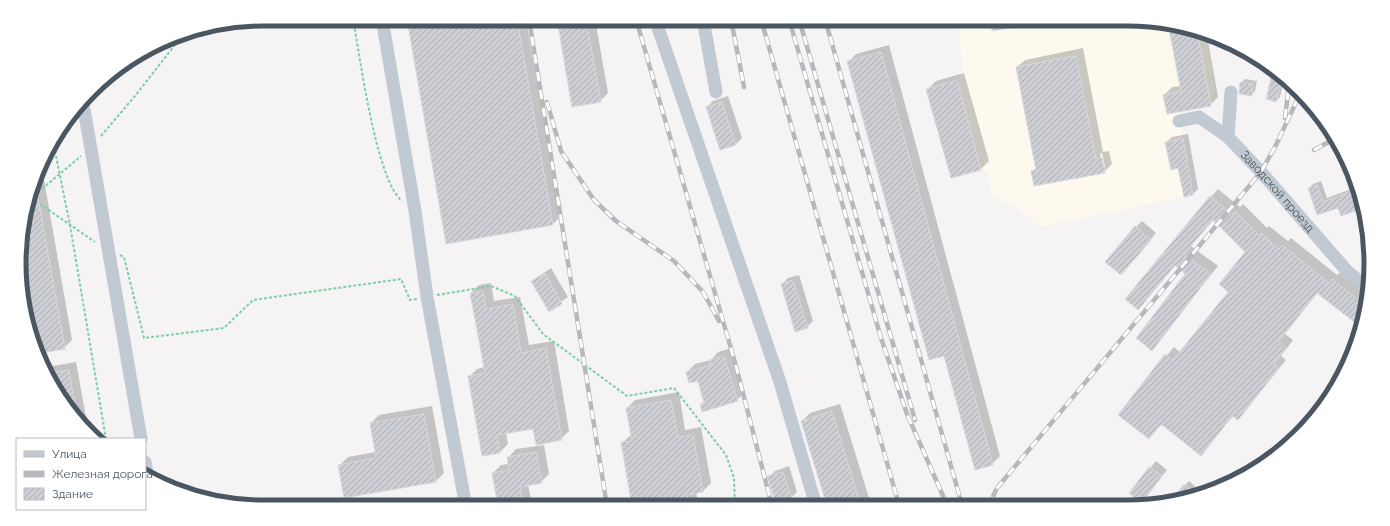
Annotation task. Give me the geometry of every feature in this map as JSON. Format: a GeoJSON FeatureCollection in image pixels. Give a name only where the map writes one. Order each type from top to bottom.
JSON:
{"type":"FeatureCollection","features":[{"type":"Feature","properties":{"kind":"street"},"geometry":{"type":"LineString","coordinates":[[383,26],[415,211],[427,297],[465,500]]}},
{"type":"Feature","properties":{"kind":"street"},"geometry":{"type":"LineString","coordinates":[[658,26],[780,382],[814,500]]}},
{"type":"Feature","properties":{"kind":"street"},"geometry":{"type":"LineString","coordinates":[[704,26],[716,92]]}},
{"type":"Feature","properties":{"kind":"street"},"geometry":{"type":"LineString","coordinates":[[1228,137],[1231,92]]}},
{"type":"Feature","properties":{"kind":"street"},"geometry":{"type":"LineString","coordinates":[[84,108],[141,438]]}},
{"type":"Feature","properties":{"kind":"street","name":"Заводской проезд"},"geometry":{"type":"LineString","coordinates":[[1179,121],[1200,117],[1228,137],[1261,172],[1347,271],[1363,284]]}},
{"type":"Feature","properties":{"kind":"path"},"geometry":{"type":"LineString","coordinates":[[355,26],[379,153],[392,188],[398,198],[415,211]]}},
{"type":"Feature","properties":{"kind":"path"},"geometry":{"type":"LineString","coordinates":[[42,189],[90,147],[135,96],[177,42]]}},
{"type":"Feature","properties":{"kind":"path"},"geometry":{"type":"LineString","coordinates":[[55,151],[58,175],[70,226],[106,438]]}},
{"type":"Feature","properties":{"kind":"path"},"geometry":{"type":"LineString","coordinates":[[40,204],[109,252],[124,257],[144,338],[224,328],[253,300],[401,279],[410,300],[491,286],[515,296],[543,334],[627,396],[674,388],[726,455],[734,478],[735,500]]}},
{"type":"Feature","properties":{"kind":"shaded area"},"geometry":{"type":"Polygon","coordinates":[[[958,26],[1127,26],[1158,28],[1188,34],[1207,40],[1215,87],[1211,106],[1178,112],[1193,195],[1040,227],[1019,209],[992,196],[987,173],[981,170],[957,80],[963,69],[958,26]]]}},
{"type":"Feature","properties":{"kind":"building"},"geometry":{"type":"Polygon","coordinates":[[[408,26],[518,26],[553,225],[446,244],[408,26]]]}},
{"type":"Feature","properties":{"kind":"building"},"geometry":{"type":"Polygon","coordinates":[[[558,26],[587,26],[601,102],[572,107],[558,26]]]}},
{"type":"Feature","properties":{"kind":"building"},"geometry":{"type":"Polygon","coordinates":[[[991,26],[1021,26],[992,31],[991,26]]]}},
{"type":"Feature","properties":{"kind":"building"},"geometry":{"type":"Polygon","coordinates":[[[1169,30],[1198,37],[1211,106],[1167,114],[1163,95],[1181,91],[1169,30]]]}},
{"type":"Feature","properties":{"kind":"building"},"geometry":{"type":"Polygon","coordinates":[[[881,52],[993,465],[975,470],[944,356],[929,360],[847,61],[881,52]]]}},
{"type":"Feature","properties":{"kind":"building"},"geometry":{"type":"Polygon","coordinates":[[[1076,56],[1096,159],[1102,158],[1105,173],[1034,186],[1031,171],[1036,170],[1016,67],[1076,56]]]}},
{"type":"Feature","properties":{"kind":"building"},"geometry":{"type":"Polygon","coordinates":[[[1272,76],[1281,83],[1276,102],[1266,99],[1272,76]]]}},
{"type":"Feature","properties":{"kind":"building"},"geometry":{"type":"Polygon","coordinates":[[[957,80],[981,170],[951,178],[926,89],[957,80]]]}},
{"type":"Feature","properties":{"kind":"building"},"geometry":{"type":"Polygon","coordinates":[[[1240,82],[1253,84],[1252,96],[1239,94],[1240,82]]]}},
{"type":"Feature","properties":{"kind":"building"},"geometry":{"type":"Polygon","coordinates":[[[722,102],[736,145],[720,150],[706,107],[722,102]]]}},
{"type":"Feature","properties":{"kind":"building"},"geometry":{"type":"Polygon","coordinates":[[[1183,138],[1193,195],[1184,197],[1178,168],[1171,170],[1165,142],[1183,138]]]}},
{"type":"Feature","properties":{"kind":"building"},"geometry":{"type":"Polygon","coordinates":[[[1317,185],[1323,202],[1352,191],[1358,210],[1341,216],[1338,208],[1317,215],[1308,188],[1317,185]]]}},
{"type":"Feature","properties":{"kind":"building"},"geometry":{"type":"Polygon","coordinates":[[[37,193],[65,349],[44,353],[34,324],[28,294],[26,263],[28,232],[37,193]]]}},
{"type":"Feature","properties":{"kind":"building"},"geometry":{"type":"Polygon","coordinates":[[[1210,196],[1232,214],[1235,211],[1259,235],[1261,233],[1279,249],[1282,245],[1329,283],[1332,279],[1361,301],[1356,323],[1317,293],[1278,342],[1286,348],[1274,364],[1279,368],[1238,420],[1232,416],[1201,456],[1161,424],[1149,439],[1118,415],[1165,354],[1173,360],[1228,292],[1219,284],[1245,252],[1213,220],[1184,254],[1211,274],[1152,351],[1136,338],[1185,274],[1175,265],[1138,310],[1125,299],[1210,196]]]}},
{"type":"Feature","properties":{"kind":"building"},"geometry":{"type":"Polygon","coordinates":[[[1135,226],[1151,240],[1121,275],[1105,262],[1135,226]]]}},
{"type":"Feature","properties":{"kind":"building"},"geometry":{"type":"Polygon","coordinates":[[[545,273],[562,304],[549,312],[531,281],[545,273]]]}},
{"type":"Feature","properties":{"kind":"building"},"geometry":{"type":"Polygon","coordinates":[[[793,280],[808,328],[795,332],[781,284],[793,280]]]}},
{"type":"Feature","properties":{"kind":"building"},"geometry":{"type":"Polygon","coordinates":[[[483,291],[486,309],[513,304],[521,353],[546,348],[562,440],[536,445],[533,429],[497,435],[500,453],[482,456],[468,376],[485,373],[470,293],[483,291]]]}},
{"type":"Feature","properties":{"kind":"building"},"geometry":{"type":"Polygon","coordinates":[[[724,356],[738,401],[702,412],[700,404],[704,403],[698,381],[689,383],[686,372],[711,365],[709,360],[724,356]]]}},
{"type":"Feature","properties":{"kind":"building"},"geometry":{"type":"Polygon","coordinates":[[[69,370],[76,408],[66,395],[53,373],[69,370]]]}},
{"type":"Feature","properties":{"kind":"building"},"geometry":{"type":"Polygon","coordinates":[[[671,400],[678,437],[693,435],[703,492],[687,495],[688,500],[631,500],[621,442],[632,441],[626,408],[671,400]]]}},
{"type":"Feature","properties":{"kind":"building"},"geometry":{"type":"Polygon","coordinates":[[[832,411],[859,500],[825,500],[801,421],[832,411]]]}},
{"type":"Feature","properties":{"kind":"building"},"geometry":{"type":"Polygon","coordinates":[[[424,414],[436,482],[344,498],[338,465],[376,458],[370,423],[424,414]]]}},
{"type":"Feature","properties":{"kind":"building"},"geometry":{"type":"Polygon","coordinates":[[[536,452],[542,483],[520,487],[522,500],[497,500],[492,473],[509,470],[507,457],[536,452]]]}},
{"type":"Feature","properties":{"kind":"building"},"geometry":{"type":"Polygon","coordinates":[[[1149,467],[1162,476],[1145,499],[1137,499],[1129,493],[1149,467]]]}},
{"type":"Feature","properties":{"kind":"building"},"geometry":{"type":"Polygon","coordinates":[[[783,472],[792,499],[775,500],[767,476],[783,472]]]}},
{"type":"Feature","properties":{"kind":"building"},"geometry":{"type":"Polygon","coordinates":[[[1184,484],[1192,491],[1188,492],[1176,494],[1184,484]]]}},
{"type":"Feature","properties":{"kind":"railway"},"geometry":{"type":"LineString","coordinates":[[530,26],[606,500]]}},
{"type":"Feature","properties":{"kind":"railway"},"geometry":{"type":"LineString","coordinates":[[638,26],[736,366],[770,500]]}},
{"type":"Feature","properties":{"kind":"railway"},"geometry":{"type":"LineString","coordinates":[[732,26],[744,87]]}},
{"type":"Feature","properties":{"kind":"railway"},"geometry":{"type":"LineString","coordinates":[[763,26],[898,500]]}},
{"type":"Feature","properties":{"kind":"railway"},"geometry":{"type":"LineString","coordinates":[[791,26],[881,338],[907,414],[945,500]]}},
{"type":"Feature","properties":{"kind":"railway"},"geometry":{"type":"LineString","coordinates":[[801,26],[915,420]]}},
{"type":"Feature","properties":{"kind":"railway"},"geometry":{"type":"LineString","coordinates":[[827,26],[961,500]]}},
{"type":"Feature","properties":{"kind":"railway"},"geometry":{"type":"LineString","coordinates":[[1285,118],[1288,90]]}},
{"type":"Feature","properties":{"kind":"railway"},"geometry":{"type":"LineString","coordinates":[[991,500],[997,488],[1261,172],[1276,145],[1298,98]]}},
{"type":"Feature","properties":{"kind":"railway"},"geometry":{"type":"LineString","coordinates":[[547,102],[561,151],[594,200],[616,221],[674,261],[703,292],[719,321]]}},
{"type":"Feature","properties":{"kind":"railway"},"geometry":{"type":"LineString","coordinates":[[1314,150],[1330,141]]}}]}
